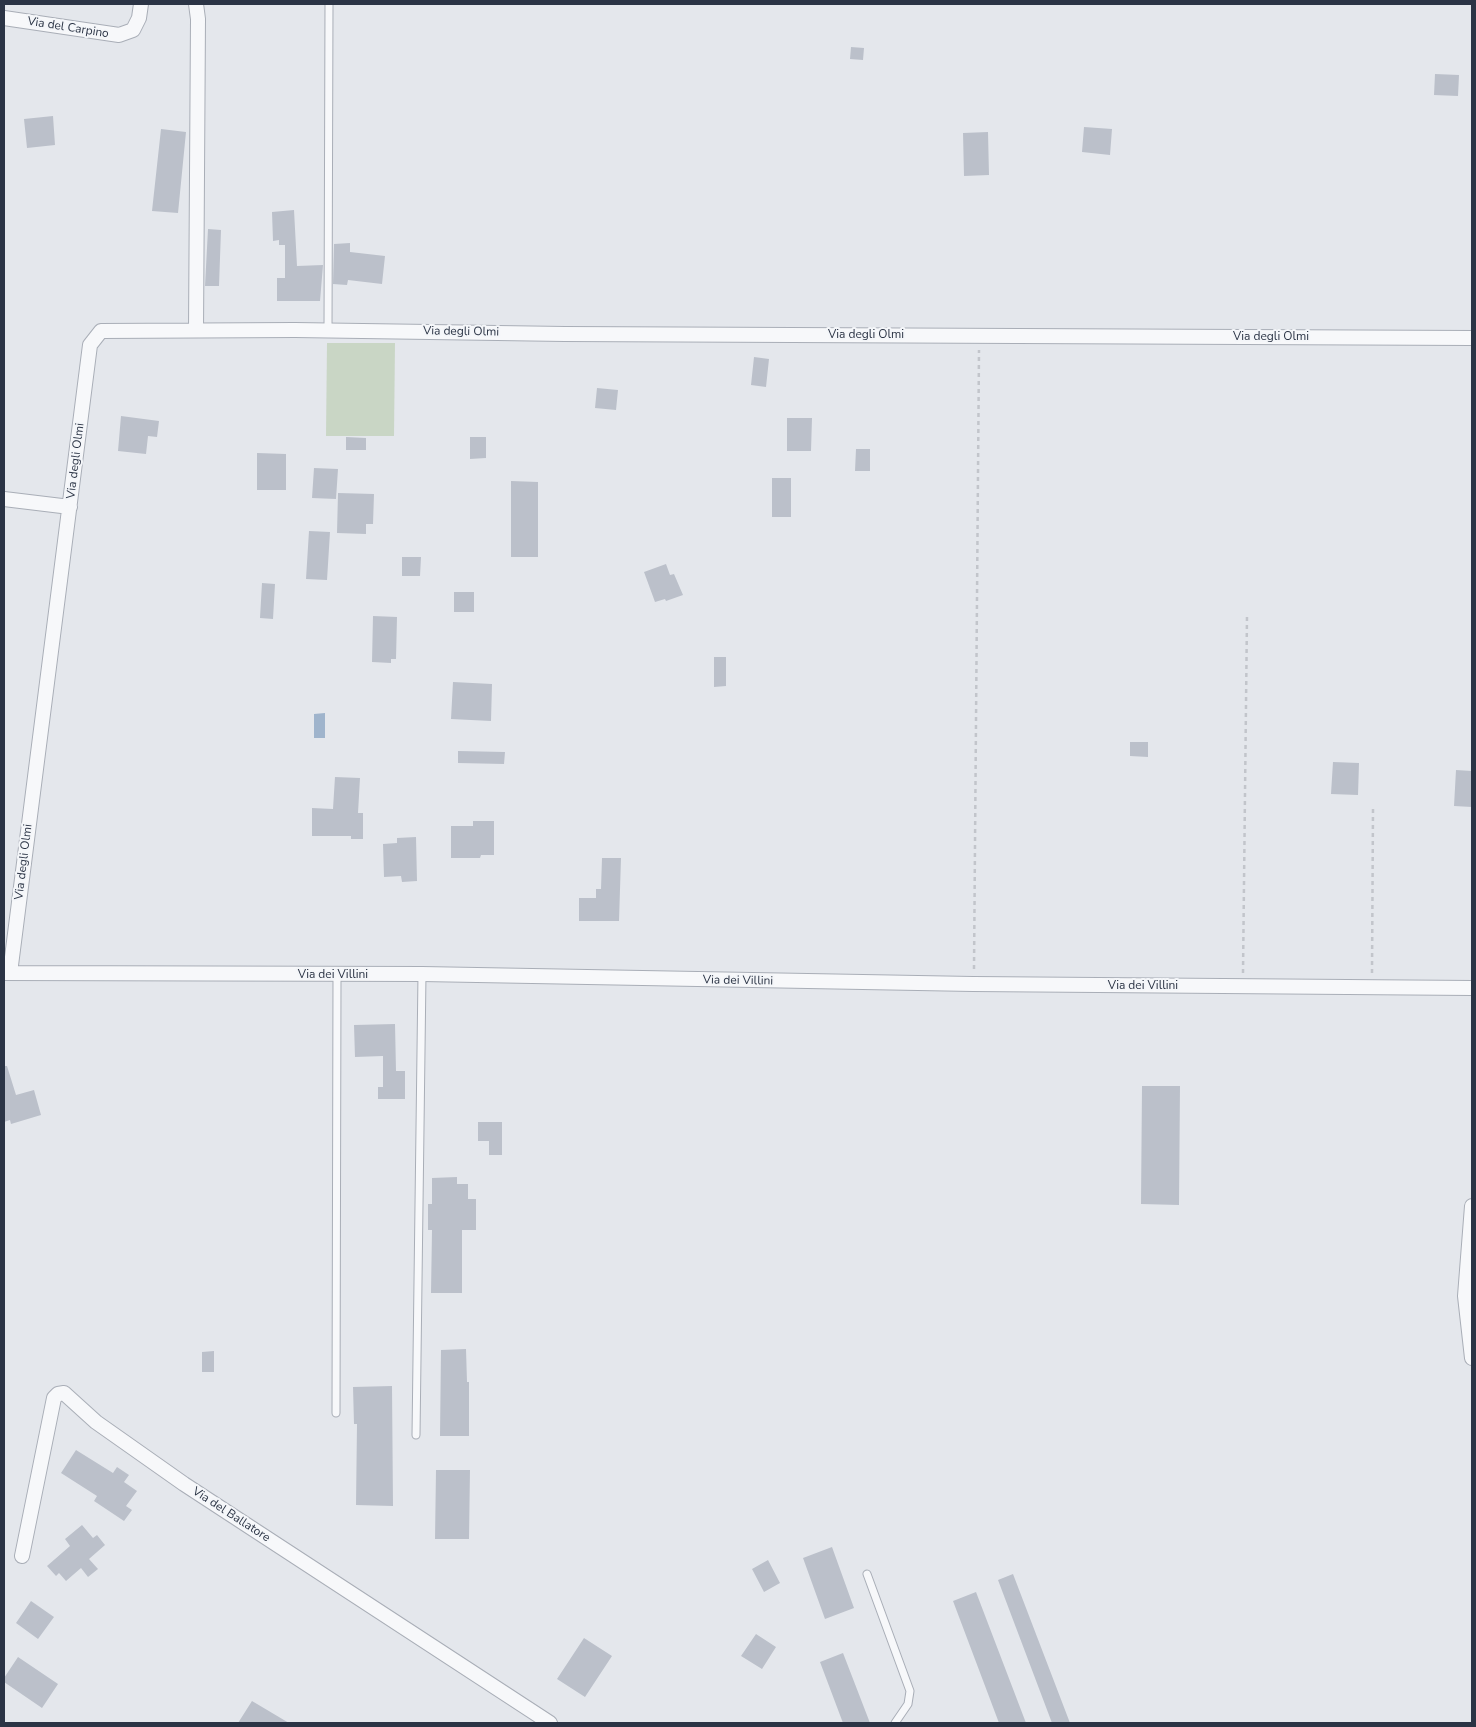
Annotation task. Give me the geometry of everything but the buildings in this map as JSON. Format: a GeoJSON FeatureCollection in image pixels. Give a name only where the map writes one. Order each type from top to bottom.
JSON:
{"type":"FeatureCollection","features":[{"type":"Feature","properties":{"kind":"street","name":"Via del Carpino"},"geometry":{"type":"LineString","coordinates":[[4,18],[119,35],[132,30],[139,18],[141,4]]}},
{"type":"Feature","properties":{"kind":"street"},"geometry":{"type":"LineString","coordinates":[[196,4],[198,20],[196,330]]}},
{"type":"Feature","properties":{"kind":"street","name":"Via degli Olmi"},"geometry":{"type":"LineString","coordinates":[[7,973],[90,345],[93,339],[104,330],[1472,338]]}},
{"type":"Feature","properties":{"kind":"street"},"geometry":{"type":"LineString","coordinates":[[4,499],[70,506]]}},
{"type":"Feature","properties":{"kind":"street","name":"Via dei Villini"},"geometry":{"type":"LineString","coordinates":[[7,973],[422,974],[974,984],[1472,988]]}},
{"type":"Feature","properties":{"kind":"street"},"geometry":{"type":"LineString","coordinates":[[1472,1206],[1465,1310],[1472,1358]]}},
{"type":"Feature","properties":{"kind":"street","name":"Via del Ballatore"},"geometry":{"type":"LineString","coordinates":[[22,1556],[54,1398],[58,1394],[64,1393],[96,1422],[184,1484],[550,1723]]}},
{"type":"Feature","properties":{"kind":"lane"},"geometry":{"type":"LineString","coordinates":[[328,330],[329,4]]}},
{"type":"Feature","properties":{"kind":"lane"},"geometry":{"type":"LineString","coordinates":[[416,1434],[422,974]]}},
{"type":"Feature","properties":{"kind":"lane"},"geometry":{"type":"LineString","coordinates":[[336,1413],[337,975]]}},
{"type":"Feature","properties":{"kind":"lane"},"geometry":{"type":"LineString","coordinates":[[868,1574],[910,1691],[908,1704],[895,1723]]}},
{"type":"Feature","properties":{"kind":"path"},"geometry":{"type":"LineString","coordinates":[[974,984],[979,336]]}},
{"type":"Feature","properties":{"kind":"path"},"geometry":{"type":"LineString","coordinates":[[1242,986],[1248,614]]}},
{"type":"Feature","properties":{"kind":"path"},"geometry":{"type":"LineString","coordinates":[[1372,988],[1373,809]]}},
{"type":"Feature","properties":{"kind":"green space"},"geometry":{"type":"Polygon","coordinates":[[[327,343],[395,343],[394,436],[326,436],[327,343]]]}},
{"type":"Feature","properties":{"kind":"water"},"geometry":{"type":"Polygon","coordinates":[[[325,713],[325,738],[314,738],[314,714],[325,713]]]}}]}
